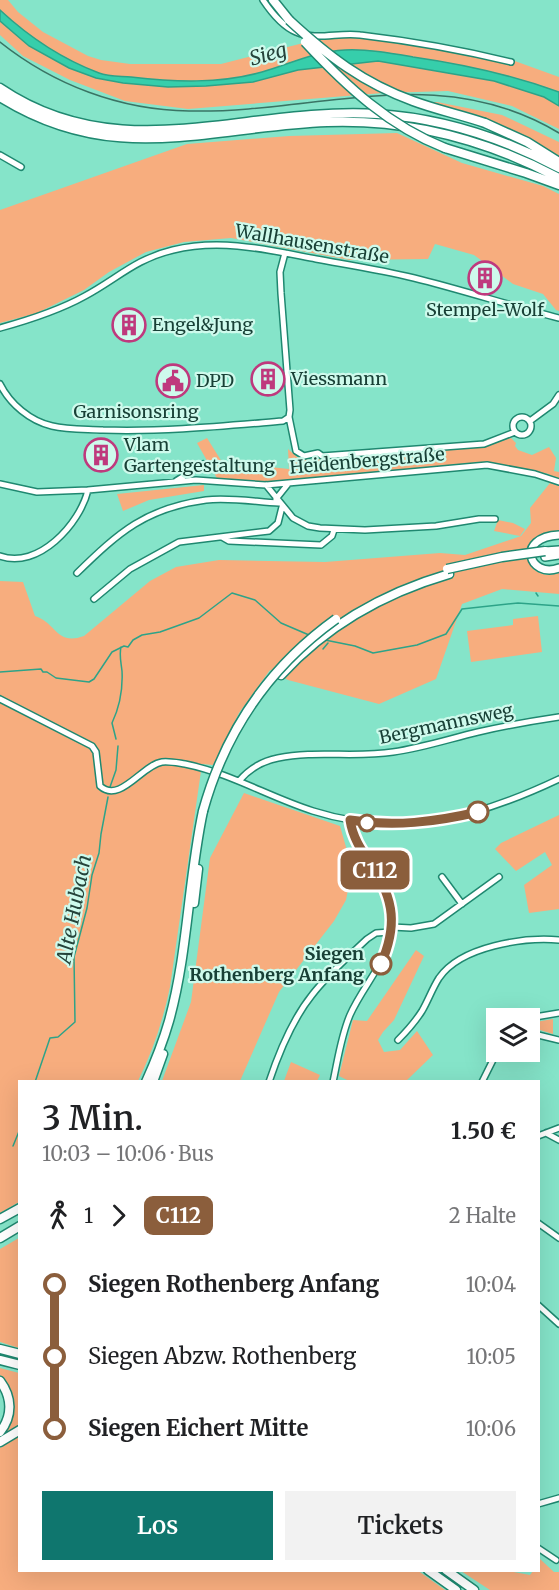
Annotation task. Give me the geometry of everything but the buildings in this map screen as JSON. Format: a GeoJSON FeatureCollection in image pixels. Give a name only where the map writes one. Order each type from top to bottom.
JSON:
{"type":"FeatureCollection","features":[{"type":"Feature","properties":{"kind":"highway"},"geometry":{"type":"LineString","coordinates":[[273,0],[306,42],[334,72],[361,97],[407,130],[445,148],[559,185]]}},
{"type":"Feature","properties":{"kind":"highway"},"geometry":{"type":"LineString","coordinates":[[289,20],[327,54],[372,82],[414,101],[485,123],[519,138],[559,162]]}},
{"type":"Feature","properties":{"kind":"highway"},"geometry":{"type":"LineString","coordinates":[[0,88],[29,105],[58,117],[103,129],[149,132],[328,122],[407,126],[451,135],[484,145],[559,178]]}},
{"type":"Feature","properties":{"kind":"highway"},"geometry":{"type":"LineString","coordinates":[[0,97],[48,122],[102,136],[150,139],[326,114],[376,114],[421,119],[488,137],[523,150],[559,168]]}},
{"type":"Feature","properties":{"kind":"highway"},"geometry":{"type":"LineString","coordinates":[[148,1080],[163,1042],[174,1001],[194,862],[206,812],[230,754],[252,713],[281,675],[303,653],[327,633],[369,606],[416,585],[476,568],[545,554]]}},
{"type":"Feature","properties":{"kind":"highway"},"geometry":{"type":"LineString","coordinates":[[148,1080],[174,1019],[186,960],[206,812]]}},
{"type":"Feature","properties":{"kind":"highway"},"geometry":{"type":"LineString","coordinates":[[0,1219],[18,1209]]}},
{"type":"Feature","properties":{"kind":"highway"},"geometry":{"type":"LineString","coordinates":[[0,1238],[18,1227]]}},
{"type":"Feature","properties":{"kind":"highway"},"geometry":{"type":"LineString","coordinates":[[0,1245],[18,1234]]}},
{"type":"Feature","properties":{"kind":"highway"},"geometry":{"type":"LineString","coordinates":[[0,1349],[18,1354]]}},
{"type":"Feature","properties":{"kind":"highway"},"geometry":{"type":"LineString","coordinates":[[0,1360],[18,1364]]}},
{"type":"Feature","properties":{"kind":"highway"},"geometry":{"type":"LineString","coordinates":[[0,1381],[6,1391],[9,1405],[8,1418],[0,1432]]}},
{"type":"Feature","properties":{"kind":"highway"},"geometry":{"type":"LineString","coordinates":[[0,1442],[18,1431]]}},
{"type":"Feature","properties":{"kind":"highway"},"geometry":{"type":"LineString","coordinates":[[431,1572],[456,1590]]}},
{"type":"Feature","properties":{"kind":"highway"},"geometry":{"type":"LineString","coordinates":[[449,1572],[474,1590]]}},
{"type":"Feature","properties":{"kind":"main road"},"geometry":{"type":"LineString","coordinates":[[559,535],[540,538],[533,545],[531,554],[534,562],[540,568],[548,571],[559,568]]}},
{"type":"Feature","properties":{"kind":"main road"},"geometry":{"type":"LineString","coordinates":[[545,554],[559,550]]}},
{"type":"Feature","properties":{"kind":"main road"},"geometry":{"type":"LineString","coordinates":[[545,554],[559,555]]}},
{"type":"Feature","properties":{"kind":"street"},"geometry":{"type":"LineString","coordinates":[[263,0],[276,17],[295,32],[309,36],[357,34],[473,53],[511,62]]}},
{"type":"Feature","properties":{"kind":"street"},"geometry":{"type":"LineString","coordinates":[[0,155],[21,166]]}},
{"type":"Feature","properties":{"kind":"street","name":"Wallhausenstraße"},"geometry":{"type":"LineString","coordinates":[[0,328],[63,307],[87,295],[131,266],[171,250],[212,244],[234,244],[413,278],[559,318]]}},
{"type":"Feature","properties":{"kind":"street"},"geometry":{"type":"LineString","coordinates":[[285,253],[280,272],[280,283],[289,417],[296,451],[308,456],[318,453],[322,456],[484,444],[515,432],[523,435],[528,433],[531,428],[530,421],[525,417],[517,418],[513,423],[515,432]]}},
{"type":"Feature","properties":{"kind":"street","name":"Garnisonsring"},"geometry":{"type":"LineString","coordinates":[[0,384],[18,408],[53,427],[120,430],[182,429],[283,421],[289,417]]}},
{"type":"Feature","properties":{"kind":"street"},"geometry":{"type":"LineString","coordinates":[[530,421],[553,404],[559,395]]}},
{"type":"Feature","properties":{"kind":"street","name":"Heidenbergstraße"},"geometry":{"type":"LineString","coordinates":[[175,482],[203,464]]}},
{"type":"Feature","properties":{"kind":"street","name":"Heidenbergstraße"},"geometry":{"type":"LineString","coordinates":[[0,484],[38,492],[196,480],[266,485],[487,465],[535,474],[559,482]]}},
{"type":"Feature","properties":{"kind":"street"},"geometry":{"type":"LineString","coordinates":[[94,599],[130,569],[179,542],[269,531],[278,523],[279,503],[288,484]]}},
{"type":"Feature","properties":{"kind":"street"},"geometry":{"type":"LineString","coordinates":[[266,485],[293,518],[308,526],[334,530],[436,526],[495,519]]}},
{"type":"Feature","properties":{"kind":"street"},"geometry":{"type":"LineString","coordinates":[[0,556],[12,559],[23,558],[56,541],[80,511],[88,490]]}},
{"type":"Feature","properties":{"kind":"street"},"geometry":{"type":"LineString","coordinates":[[77,573],[111,540],[127,528],[160,510],[207,500],[279,503]]}},
{"type":"Feature","properties":{"kind":"street"},"geometry":{"type":"LineString","coordinates":[[221,536],[229,541],[321,545],[332,536],[334,530]]}},
{"type":"Feature","properties":{"kind":"street"},"geometry":{"type":"LineString","coordinates":[[0,699],[92,746],[96,752],[100,786],[111,792],[122,788],[162,762],[178,763],[207,769],[314,811],[350,820],[399,825],[462,816],[501,805],[559,779]]}},
{"type":"Feature","properties":{"kind":"street","name":"Bergmannsweg"},"geometry":{"type":"LineString","coordinates":[[240,781],[245,774],[258,765],[276,758],[392,752],[559,717]]}},
{"type":"Feature","properties":{"kind":"street"},"geometry":{"type":"LineString","coordinates":[[333,1080],[349,1018],[381,964],[392,930],[392,911],[385,888],[356,840],[350,820]]}},
{"type":"Feature","properties":{"kind":"street"},"geometry":{"type":"LineString","coordinates":[[442,877],[462,904]]}},
{"type":"Feature","properties":{"kind":"street"},"geometry":{"type":"LineString","coordinates":[[270,1080],[289,1031],[311,996],[322,982],[367,939],[376,933],[434,924],[499,877]]}},
{"type":"Feature","properties":{"kind":"street"},"geometry":{"type":"LineString","coordinates":[[398,1040],[421,1012],[439,978],[468,956],[492,946],[528,940],[559,940]]}},
{"type":"Feature","properties":{"kind":"street"},"geometry":{"type":"LineString","coordinates":[[540,1016],[559,1013]]}},
{"type":"Feature","properties":{"kind":"street"},"geometry":{"type":"LineString","coordinates":[[540,1035],[559,1040]]}},
{"type":"Feature","properties":{"kind":"street"},"geometry":{"type":"LineString","coordinates":[[483,1080],[492,1062]]}},
{"type":"Feature","properties":{"kind":"street"},"geometry":{"type":"LineString","coordinates":[[540,1135],[559,1128]]}},
{"type":"Feature","properties":{"kind":"street"},"geometry":{"type":"LineString","coordinates":[[546,1132],[559,1140]]}},
{"type":"Feature","properties":{"kind":"street"},"geometry":{"type":"LineString","coordinates":[[540,1224],[559,1238]]}},
{"type":"Feature","properties":{"kind":"street"},"geometry":{"type":"LineString","coordinates":[[540,1307],[559,1324]]}},
{"type":"Feature","properties":{"kind":"street"},"geometry":{"type":"LineString","coordinates":[[540,1503],[559,1498]]}},
{"type":"Feature","properties":{"kind":"street"},"geometry":{"type":"LineString","coordinates":[[540,1549],[555,1560]]}},
{"type":"Feature","properties":{"kind":"shaded area"},"geometry":{"type":"Polygon","coordinates":[[[0,0],[8,0],[18,12],[43,32],[88,56],[101,60],[130,64],[221,64],[335,35],[357,34],[512,60],[559,77],[559,92],[505,75],[468,67],[362,50],[323,53],[262,72],[230,79],[164,80],[107,75],[72,61],[34,38],[0,10],[0,0]]]}},
{"type":"Feature","properties":{"kind":"shaded area"},"geometry":{"type":"Polygon","coordinates":[[[0,10],[46,46],[72,61],[107,75],[164,80],[230,79],[262,72],[323,53],[362,50],[450,63],[523,80],[559,92],[559,106],[544,97],[494,81],[378,61],[298,70],[253,82],[168,87],[123,83],[96,78],[69,68],[29,46],[0,21],[0,10]]]}},
{"type":"Feature","properties":{"kind":"shaded area"},"geometry":{"type":"Polygon","coordinates":[[[0,21],[29,46],[69,68],[95,78],[168,87],[206,86],[253,82],[298,70],[378,61],[494,81],[544,97],[559,106],[559,129],[512,106],[448,91],[383,93],[188,109],[125,101],[70,80],[23,56],[0,35],[0,21]]]}},
{"type":"Feature","properties":{"kind":"shaded area"},"geometry":{"type":"Polygon","coordinates":[[[429,102],[502,115],[559,142],[559,156],[495,123],[429,102]]]}},
{"type":"Feature","properties":{"kind":"shaded area"},"geometry":{"type":"Polygon","coordinates":[[[397,133],[462,163],[543,186],[559,194],[559,311],[543,294],[513,284],[474,255],[435,244],[428,259],[350,260],[231,238],[184,242],[146,252],[109,272],[84,290],[37,313],[0,323],[0,210],[187,144],[289,136],[397,133]]]}},
{"type":"Feature","properties":{"kind":"shaded area"},"geometry":{"type":"Polygon","coordinates":[[[207,438],[222,462],[289,469],[288,449],[297,457],[310,460],[490,445],[511,438],[518,450],[532,455],[549,447],[556,458],[554,471],[559,472],[559,479],[549,474],[483,462],[293,480],[258,482],[218,480],[197,443],[207,438]]]}},
{"type":"Feature","properties":{"kind":"shaded area"},"geometry":{"type":"Polygon","coordinates":[[[550,483],[559,486],[559,532],[540,535],[532,541],[527,555],[533,569],[540,573],[549,575],[559,573],[559,594],[502,589],[462,604],[436,679],[379,704],[288,680],[270,670],[239,713],[213,765],[202,764],[170,987],[157,1035],[138,1080],[18,1080],[18,1203],[0,1213],[0,581],[23,582],[35,616],[48,623],[62,636],[75,638],[84,636],[150,581],[176,567],[219,560],[325,562],[440,553],[465,555],[521,536],[531,523],[530,508],[550,483]]]}},
{"type":"Feature","properties":{"kind":"shaded area"},"geometry":{"type":"Polygon","coordinates":[[[204,485],[204,491],[149,500],[123,511],[117,494],[204,485]]]}},
{"type":"Feature","properties":{"kind":"shaded area"},"geometry":{"type":"Polygon","coordinates":[[[498,520],[513,523],[525,529],[520,536],[494,531],[498,520]]]}},
{"type":"Feature","properties":{"kind":"shaded area"},"geometry":{"type":"Polygon","coordinates":[[[538,616],[542,652],[471,662],[467,631],[513,625],[513,619],[538,616]]]}},
{"type":"Feature","properties":{"kind":"shaded area"},"geometry":{"type":"Polygon","coordinates":[[[244,793],[340,826],[350,861],[351,875],[346,900],[334,921],[279,992],[240,1080],[162,1080],[191,1002],[210,858],[244,793]]]}},
{"type":"Feature","properties":{"kind":"shaded area"},"geometry":{"type":"Polygon","coordinates":[[[559,815],[559,909],[529,913],[524,885],[552,865],[545,852],[516,871],[495,849],[501,843],[559,815]]]}},
{"type":"Feature","properties":{"kind":"shaded area"},"geometry":{"type":"Polygon","coordinates":[[[416,950],[424,956],[394,1020],[378,1040],[384,1052],[400,1050],[417,1031],[433,1055],[407,1080],[347,1080],[339,1076],[353,1020],[367,1021],[416,950]]]}},
{"type":"Feature","properties":{"kind":"shaded area"},"geometry":{"type":"Polygon","coordinates":[[[553,1019],[553,1034],[540,1030],[540,1021],[553,1019]]]}},
{"type":"Feature","properties":{"kind":"shaded area"},"geometry":{"type":"Polygon","coordinates":[[[291,1062],[320,1075],[318,1080],[284,1080],[291,1062]]]}},
{"type":"Feature","properties":{"kind":"shaded area"},"geometry":{"type":"Polygon","coordinates":[[[18,1239],[18,1348],[0,1342],[0,1249],[18,1239]]]}},
{"type":"Feature","properties":{"kind":"shaded area"},"geometry":{"type":"Polygon","coordinates":[[[0,1368],[18,1373],[18,1425],[5,1435],[11,1419],[13,1404],[10,1389],[0,1375],[0,1368]]]}},
{"type":"Feature","properties":{"kind":"shaded area"},"geometry":{"type":"Polygon","coordinates":[[[18,1436],[18,1572],[420,1572],[445,1590],[0,1590],[0,1448],[18,1436]]]}},
{"type":"Feature","properties":{"kind":"shaded area"},"geometry":{"type":"Polygon","coordinates":[[[540,1559],[554,1572],[559,1572],[559,1590],[490,1590],[463,1572],[514,1572],[530,1575],[532,1572],[540,1572],[540,1559]]]}},
{"type":"Feature","properties":{"kind":"waterway"},"geometry":{"type":"LineString","coordinates":[[0,672],[41,669],[56,678],[89,682],[94,679],[112,652],[124,646],[128,647],[133,640],[142,635],[160,632],[199,618],[232,593],[255,600],[281,623],[309,635]]}},
{"type":"Feature","properties":{"kind":"waterway"},"geometry":{"type":"LineString","coordinates":[[325,640],[355,646],[373,653],[417,645],[446,634],[462,609],[518,603],[559,606]]}},
{"type":"Feature","properties":{"kind":"waterway"},"geometry":{"type":"LineString","coordinates":[[323,649],[328,643]]}},
{"type":"Feature","properties":{"kind":"waterway"},"geometry":{"type":"LineString","coordinates":[[116,739],[112,723],[121,691],[121,647]]}},
{"type":"Feature","properties":{"kind":"waterway"},"geometry":{"type":"LineString","coordinates":[[110,787],[116,770],[118,746]]}},
{"type":"Feature","properties":{"kind":"waterway","name":"Alte Hubach"},"geometry":{"type":"LineString","coordinates":[[36,1080],[50,1038],[58,1037],[75,1022],[74,957],[99,853],[108,797]]}},
{"type":"Feature","properties":{"kind":"waterway","name":"Alte Hubach"},"geometry":{"type":"LineString","coordinates":[[13,1146],[18,1134]]}},
{"type":"Feature","properties":{"kind":"railway"},"geometry":{"type":"LineString","coordinates":[[0,42],[43,71],[65,82],[113,100],[138,106],[163,110],[237,110],[377,96],[423,95],[468,99],[514,111],[559,133]]}},
{"type":"Feature","properties":{"kind":"bus line","name":"C112"},"geometry":{"type":"LineString","coordinates":[[381,964],[391,932],[390,901],[374,868],[358,846],[350,820],[399,825],[478,812]]}},
{"type":"Feature","properties":{"kind":"place","name":"Stempel-Wolf"},"geometry":{"type":"Point","coordinates":[485,278]}},
{"type":"Feature","properties":{"kind":"place","name":"Engel&Jung"},"geometry":{"type":"Point","coordinates":[129,325]}},
{"type":"Feature","properties":{"kind":"place","name":"Viessmann"},"geometry":{"type":"Point","coordinates":[268,379]}},
{"type":"Feature","properties":{"kind":"place","name":"DPD"},"geometry":{"type":"Point","coordinates":[173,381]}},
{"type":"Feature","properties":{"kind":"place","name":"Vlam Gartengestaltung"},"geometry":{"type":"Point","coordinates":[101,455]}},
{"type":"Feature","properties":{"kind":"place","name":"Siegen Rothenberg Anfang"},"geometry":{"type":"Point","coordinates":[381,964]}},
{"type":"Feature","properties":{"kind":"water label","name":"Sieg"},"geometry":{"type":"Point","coordinates":[268,54]}}]}
